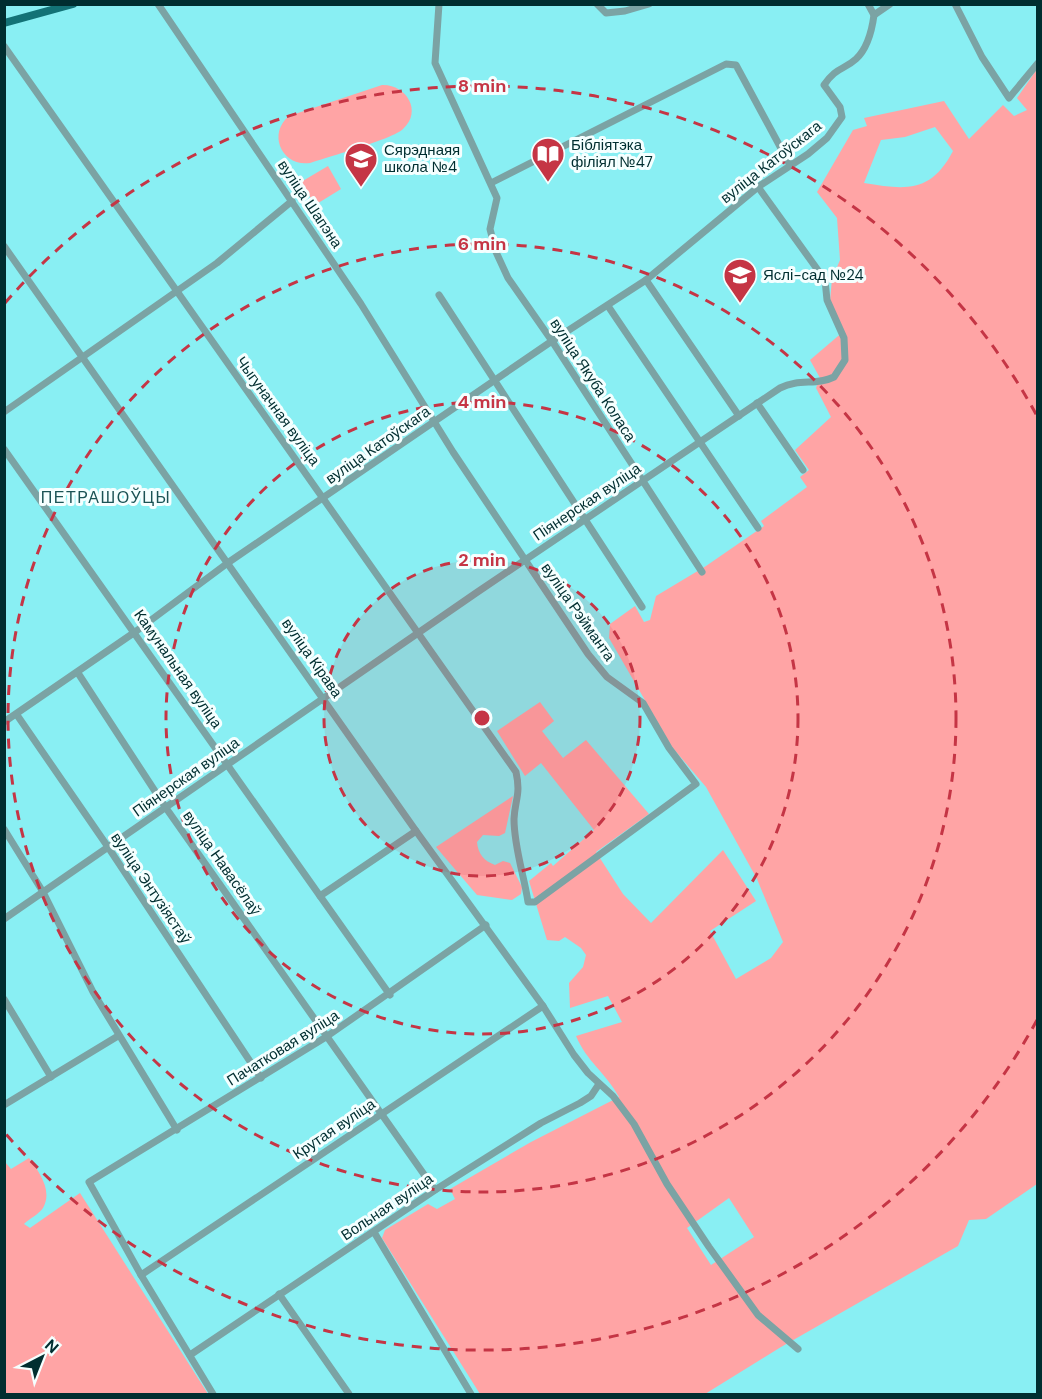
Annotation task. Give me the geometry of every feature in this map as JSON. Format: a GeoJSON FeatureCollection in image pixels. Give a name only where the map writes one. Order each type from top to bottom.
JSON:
{"type":"FeatureCollection","features":[{"type":"Feature","properties":{"kind":"main road"},"geometry":{"type":"LineString","coordinates":[[4,23],[73,4]]}},
{"type":"Feature","properties":{"kind":"street","name":"вуліца Шапэна"},"geometry":{"type":"LineString","coordinates":[[158,4],[292,201],[437,421]]}},
{"type":"Feature","properties":{"kind":"street"},"geometry":{"type":"LineString","coordinates":[[439,4],[435,63],[491,183],[726,64],[736,65],[790,165]]}},
{"type":"Feature","properties":{"kind":"street"},"geometry":{"type":"LineString","coordinates":[[597,4],[606,13],[649,4]]}},
{"type":"Feature","properties":{"kind":"street"},"geometry":{"type":"LineString","coordinates":[[868,4],[874,15],[890,4]]}},
{"type":"Feature","properties":{"kind":"street"},"geometry":{"type":"LineString","coordinates":[[955,4],[982,57],[1009,98],[1038,63]]}},
{"type":"Feature","properties":{"kind":"street","name":"вуліца Катоўскага"},"geometry":{"type":"LineString","coordinates":[[4,722],[78,673],[229,562],[552,341],[646,280],[759,187],[827,138],[842,117],[840,107],[824,85],[839,68],[857,58],[868,38],[874,15]]}},
{"type":"Feature","properties":{"kind":"street","name":"Чыгуначная вуліца"},"geometry":{"type":"LineString","coordinates":[[4,45],[175,291],[419,632],[516,772],[519,792],[514,817],[516,842],[528,902]]}},
{"type":"Feature","properties":{"kind":"street","name":"вуліца Якуба Коласа"},"geometry":{"type":"LineString","coordinates":[[491,183],[497,207],[490,229],[496,252],[508,278],[552,341],[702,572]]}},
{"type":"Feature","properties":{"kind":"street","name":"Піянерская вуліца"},"geometry":{"type":"LineString","coordinates":[[4,919],[525,559],[701,443],[757,403],[793,381],[816,383],[834,377],[845,360],[844,338],[827,300],[825,280],[759,187]]}},
{"type":"Feature","properties":{"kind":"street"},"geometry":{"type":"LineString","coordinates":[[4,412],[217,263],[292,201]]}},
{"type":"Feature","properties":{"kind":"street","name":"вуліца Кірава"},"geometry":{"type":"LineString","coordinates":[[4,246],[229,562],[416,831],[486,925],[574,1054],[599,1084],[613,1096],[634,1124],[667,1184],[758,1315],[798,1349]]}},
{"type":"Feature","properties":{"kind":"street"},"geometry":{"type":"LineString","coordinates":[[646,280],[739,416]]}},
{"type":"Feature","properties":{"kind":"street"},"geometry":{"type":"LineString","coordinates":[[439,295],[642,607]]}},
{"type":"Feature","properties":{"kind":"street"},"geometry":{"type":"LineString","coordinates":[[608,306],[758,528]]}},
{"type":"Feature","properties":{"kind":"street"},"geometry":{"type":"LineString","coordinates":[[757,403],[802,470]]}},
{"type":"Feature","properties":{"kind":"street","name":"вуліца Рэйманта"},"geometry":{"type":"LineString","coordinates":[[437,421],[453,452],[588,654],[607,677],[644,703],[669,748],[696,784],[535,902],[528,902]]}},
{"type":"Feature","properties":{"kind":"street","name":"Камунальная вуліца"},"geometry":{"type":"LineString","coordinates":[[4,448],[390,995]]}},
{"type":"Feature","properties":{"kind":"street","name":"вуліца Навасёлаў"},"geometry":{"type":"LineString","coordinates":[[78,673],[166,808],[326,1037],[383,1113],[435,1190]]}},
{"type":"Feature","properties":{"kind":"street","name":"вуліца Энтузіястаў"},"geometry":{"type":"LineString","coordinates":[[17,715],[108,847],[261,1078]]}},
{"type":"Feature","properties":{"kind":"street"},"geometry":{"type":"LineString","coordinates":[[4,829],[43,892],[118,1036],[177,1130]]}},
{"type":"Feature","properties":{"kind":"street"},"geometry":{"type":"LineString","coordinates":[[320,896],[416,831]]}},
{"type":"Feature","properties":{"kind":"street","name":"Пачатковая вуліца"},"geometry":{"type":"LineString","coordinates":[[141,1275],[88,1182],[177,1130],[326,1037],[390,995],[486,925]]}},
{"type":"Feature","properties":{"kind":"street"},"geometry":{"type":"LineString","coordinates":[[4,999],[51,1077]]}},
{"type":"Feature","properties":{"kind":"street","name":"Крутая вуліца"},"geometry":{"type":"LineString","coordinates":[[141,1275],[543,1006]]}},
{"type":"Feature","properties":{"kind":"street"},"geometry":{"type":"LineString","coordinates":[[4,1105],[118,1036]]}},
{"type":"Feature","properties":{"kind":"street","name":"Вольная вуліца"},"geometry":{"type":"LineString","coordinates":[[190,1355],[435,1190],[541,1123],[591,1096],[599,1084]]}},
{"type":"Feature","properties":{"kind":"street"},"geometry":{"type":"LineString","coordinates":[[374,1232],[471,1395]]}},
{"type":"Feature","properties":{"kind":"street"},"geometry":{"type":"LineString","coordinates":[[141,1275],[213,1395]]}},
{"type":"Feature","properties":{"kind":"street"},"geometry":{"type":"LineString","coordinates":[[279,1294],[349,1395]]}},
{"type":"Feature","properties":{"kind":"shaded area"},"geometry":{"type":"Polygon","coordinates":[[[1037,69],[1037,1184],[986,1219],[969,1220],[958,1246],[781,1347],[705,1394],[480,1394],[382,1238],[385,1230],[428,1204],[437,1209],[455,1199],[450,1189],[531,1142],[619,1097],[580,1045],[576,1036],[622,1022],[608,996],[570,1008],[569,983],[583,967],[586,955],[581,948],[565,937],[559,941],[547,940],[529,881],[551,863],[553,866],[594,830],[541,763],[525,776],[497,731],[540,702],[554,721],[542,731],[563,758],[586,740],[649,814],[596,852],[623,894],[651,923],[723,850],[756,901],[710,931],[736,979],[771,958],[783,942],[757,879],[706,787],[672,747],[609,638],[610,624],[635,606],[644,622],[650,620],[656,596],[706,566],[764,526],[761,521],[807,487],[800,477],[809,470],[795,450],[831,417],[816,388],[820,378],[810,360],[844,331],[830,301],[832,279],[840,260],[837,218],[817,192],[853,130],[867,126],[864,118],[944,101],[969,139],[1003,105],[1014,116],[1027,110],[1017,98],[1037,69]],[[935,127],[905,137],[881,140],[864,183],[905,187],[916,185],[936,175],[953,151],[935,127]],[[729,1198],[687,1228],[711,1265],[754,1237],[729,1198]]]}},
{"type":"Feature","properties":{"kind":"shaded area"},"geometry":{"type":"Polygon","coordinates":[[[382,85],[398,89],[409,100],[412,114],[403,129],[374,143],[310,163],[300,163],[285,155],[281,148],[279,132],[282,123],[289,116],[382,85]]]}},
{"type":"Feature","properties":{"kind":"shaded area"},"geometry":{"type":"Polygon","coordinates":[[[328,166],[341,189],[315,205],[301,182],[328,166]]]}},
{"type":"Feature","properties":{"kind":"shaded area"},"geometry":{"type":"Polygon","coordinates":[[[513,796],[505,833],[499,836],[483,835],[477,842],[480,853],[488,861],[495,865],[503,861],[510,863],[522,887],[521,894],[512,900],[477,895],[436,847],[513,796]]]}},
{"type":"Feature","properties":{"kind":"shaded area"},"geometry":{"type":"Polygon","coordinates":[[[29,1158],[46,1188],[46,1201],[43,1208],[24,1224],[30,1228],[80,1193],[208,1394],[5,1394],[5,1162],[11,1169],[29,1158]]]}},
{"type":"Feature","properties":{"kind":"place","name":"Бібліятэка філіял №47"},"geometry":{"type":"Point","coordinates":[548,183]}},
{"type":"Feature","properties":{"kind":"place","name":"Сярэднаяя школа №4"},"geometry":{"type":"Point","coordinates":[361,188]}},
{"type":"Feature","properties":{"kind":"place","name":"Яслі-сад №24"},"geometry":{"type":"Point","coordinates":[740,304]}},
{"type":"Feature","properties":{"kind":"district","name":"ПЕТРАШОЎЦЫ"},"geometry":{"type":"Point","coordinates":[106,497]}}]}
